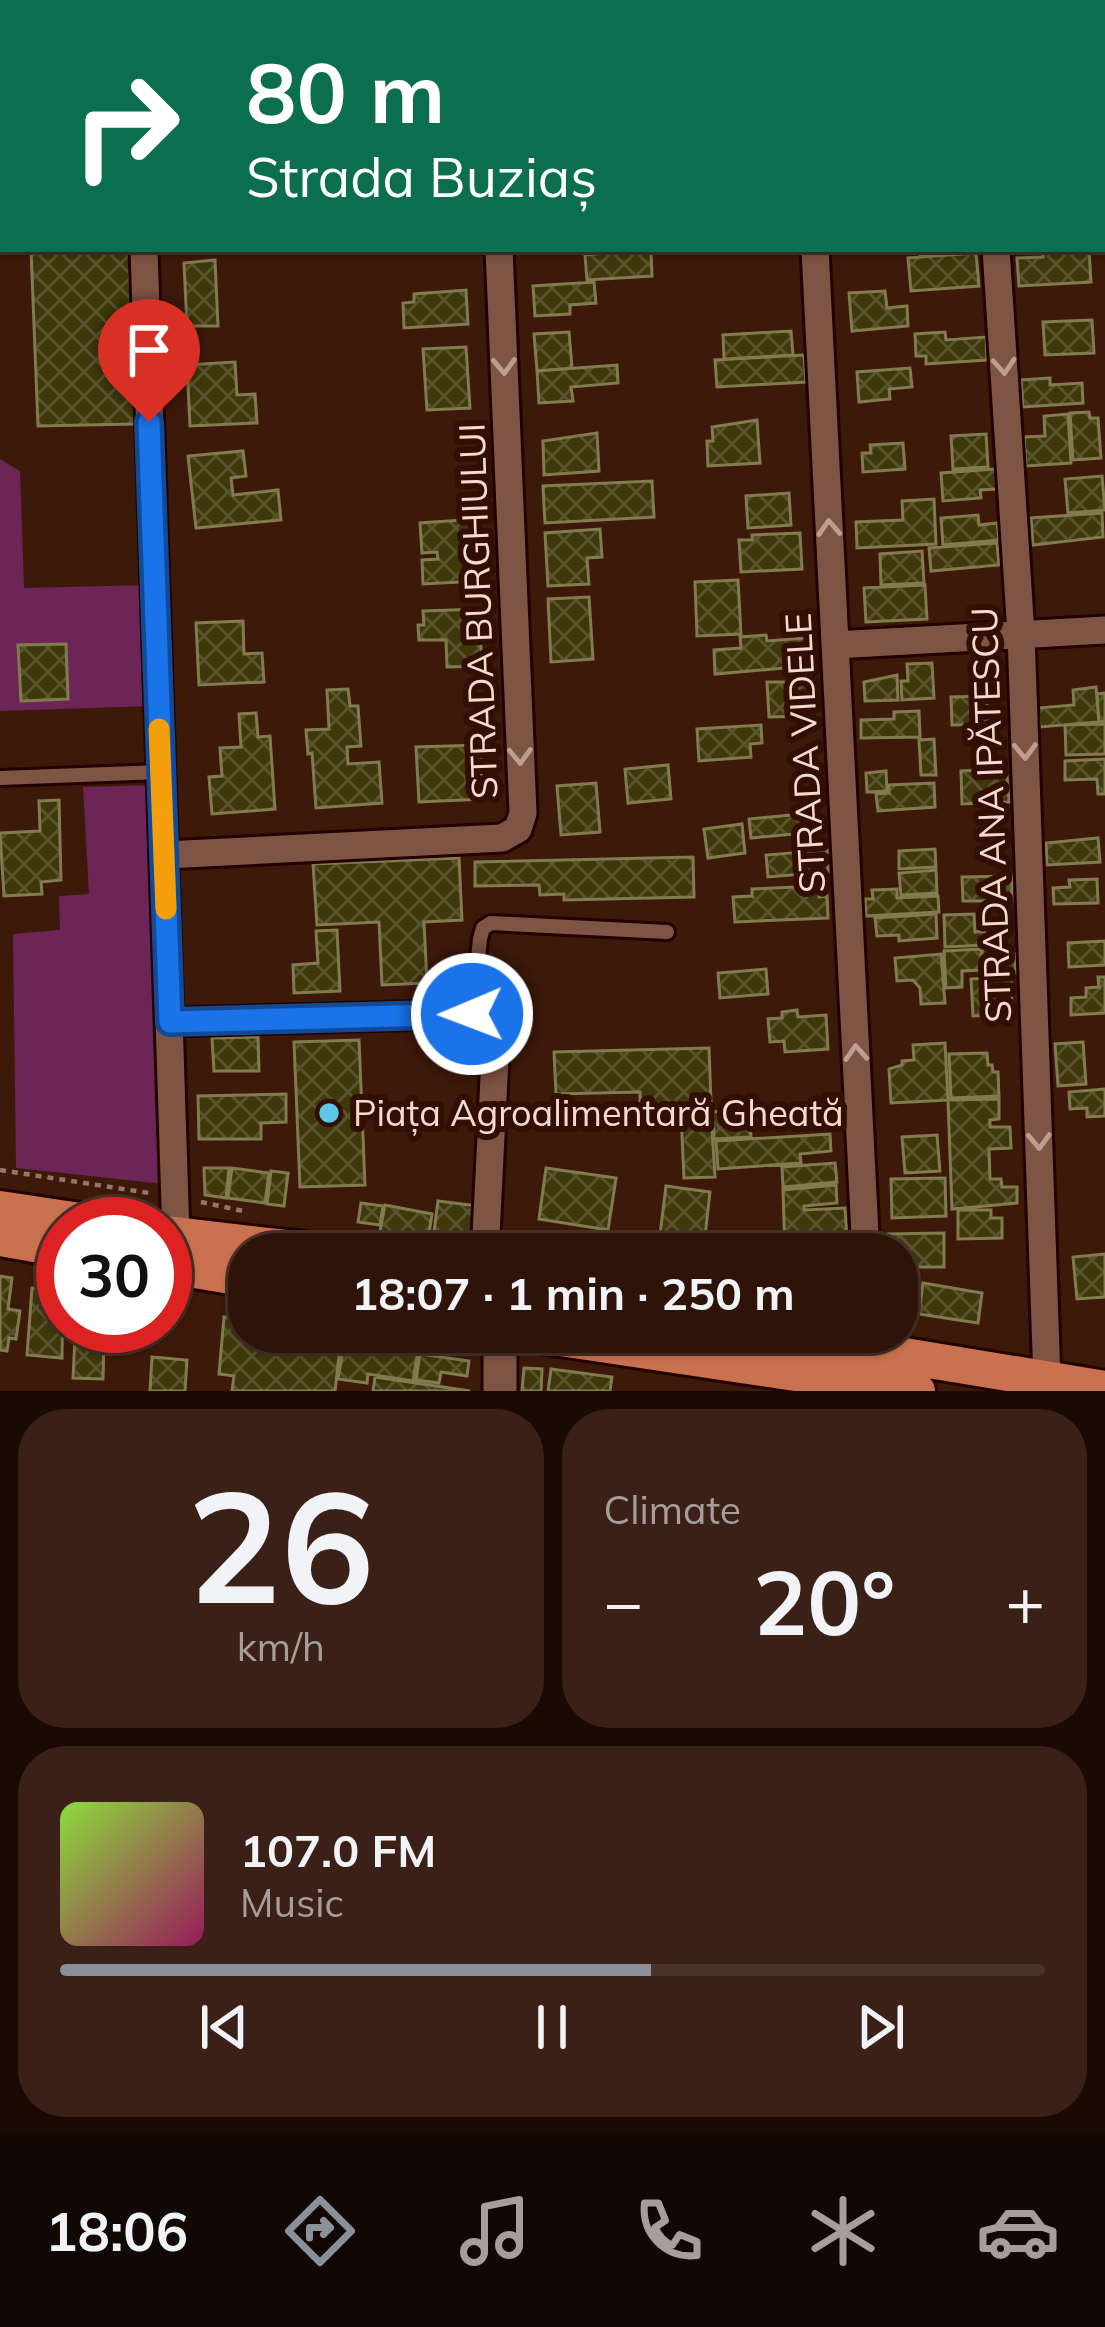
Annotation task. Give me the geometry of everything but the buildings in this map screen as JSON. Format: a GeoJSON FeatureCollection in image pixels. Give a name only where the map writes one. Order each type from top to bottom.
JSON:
{"type":"FeatureCollection","features":[{"type":"Feature","properties":{"kind":"highway"},"geometry":{"type":"LineString","coordinates":[[0,1209],[36,1214]]}},
{"type":"Feature","properties":{"kind":"highway"},"geometry":{"type":"LineString","coordinates":[[0,1238],[36,1244]]}},
{"type":"Feature","properties":{"kind":"highway"},"geometry":{"type":"LineString","coordinates":[[192,1246],[228,1248]]}},
{"type":"Feature","properties":{"kind":"highway"},"geometry":{"type":"LineString","coordinates":[[192,1255],[228,1270]]}},
{"type":"Feature","properties":{"kind":"highway"},"geometry":{"type":"LineString","coordinates":[[918,1352],[1105,1389]]}},
{"type":"Feature","properties":{"kind":"highway"},"geometry":{"type":"LineString","coordinates":[[647,1353],[840,1385],[917,1391]]}},
{"type":"Feature","properties":{"kind":"street"},"geometry":{"type":"LineString","coordinates":[[144,252],[170,1022],[169,1197]]}},
{"type":"Feature","properties":{"kind":"street","name":"STRADA BURGHIULUI"},"geometry":{"type":"LineString","coordinates":[[164,855],[502,838],[518,829],[523,812],[500,252]]}},
{"type":"Feature","properties":{"kind":"street","name":"STRADA VIDELE"},"geometry":{"type":"LineString","coordinates":[[815,252],[865,1233]]}},
{"type":"Feature","properties":{"kind":"street","name":"STRADA ANA IPĂTESCU"},"geometry":{"type":"LineString","coordinates":[[996,252],[1021,634],[1047,1380]]}},
{"type":"Feature","properties":{"kind":"street"},"geometry":{"type":"LineString","coordinates":[[836,645],[1105,630]]}},
{"type":"Feature","properties":{"kind":"street"},"geometry":{"type":"LineString","coordinates":[[170,1022],[472,1014],[490,1023],[496,1040],[486,1233]]}},
{"type":"Feature","properties":{"kind":"street"},"geometry":{"type":"LineString","coordinates":[[500,1353],[500,1391]]}},
{"type":"Feature","properties":{"kind":"lane"},"geometry":{"type":"LineString","coordinates":[[0,778],[161,772]]}},
{"type":"Feature","properties":{"kind":"lane"},"geometry":{"type":"LineString","coordinates":[[472,1014],[480,939],[483,928],[491,923],[667,932]]}},
{"type":"Feature","properties":{"kind":"shaded area"},"geometry":{"type":"Polygon","coordinates":[[[0,459],[20,471],[24,588],[148,585],[151,706],[0,711],[0,459]]]}},
{"type":"Feature","properties":{"kind":"shaded area"},"geometry":{"type":"Polygon","coordinates":[[[153,785],[164,1184],[16,1168],[13,934],[60,930],[59,896],[89,894],[83,787],[153,785]]]}},
{"type":"Feature","properties":{"kind":"slow traffic"},"geometry":{"type":"LineString","coordinates":[[159,729],[166,909]]}},
{"type":"Feature","properties":{"kind":"place","name":"Piața Agroalimentară Gheată"},"geometry":{"type":"Point","coordinates":[329,1113]}},
{"type":"Feature","properties":{"kind":"route"},"geometry":{"type":"LineString","coordinates":[[149,422],[170,1022],[472,1014]]}}]}
